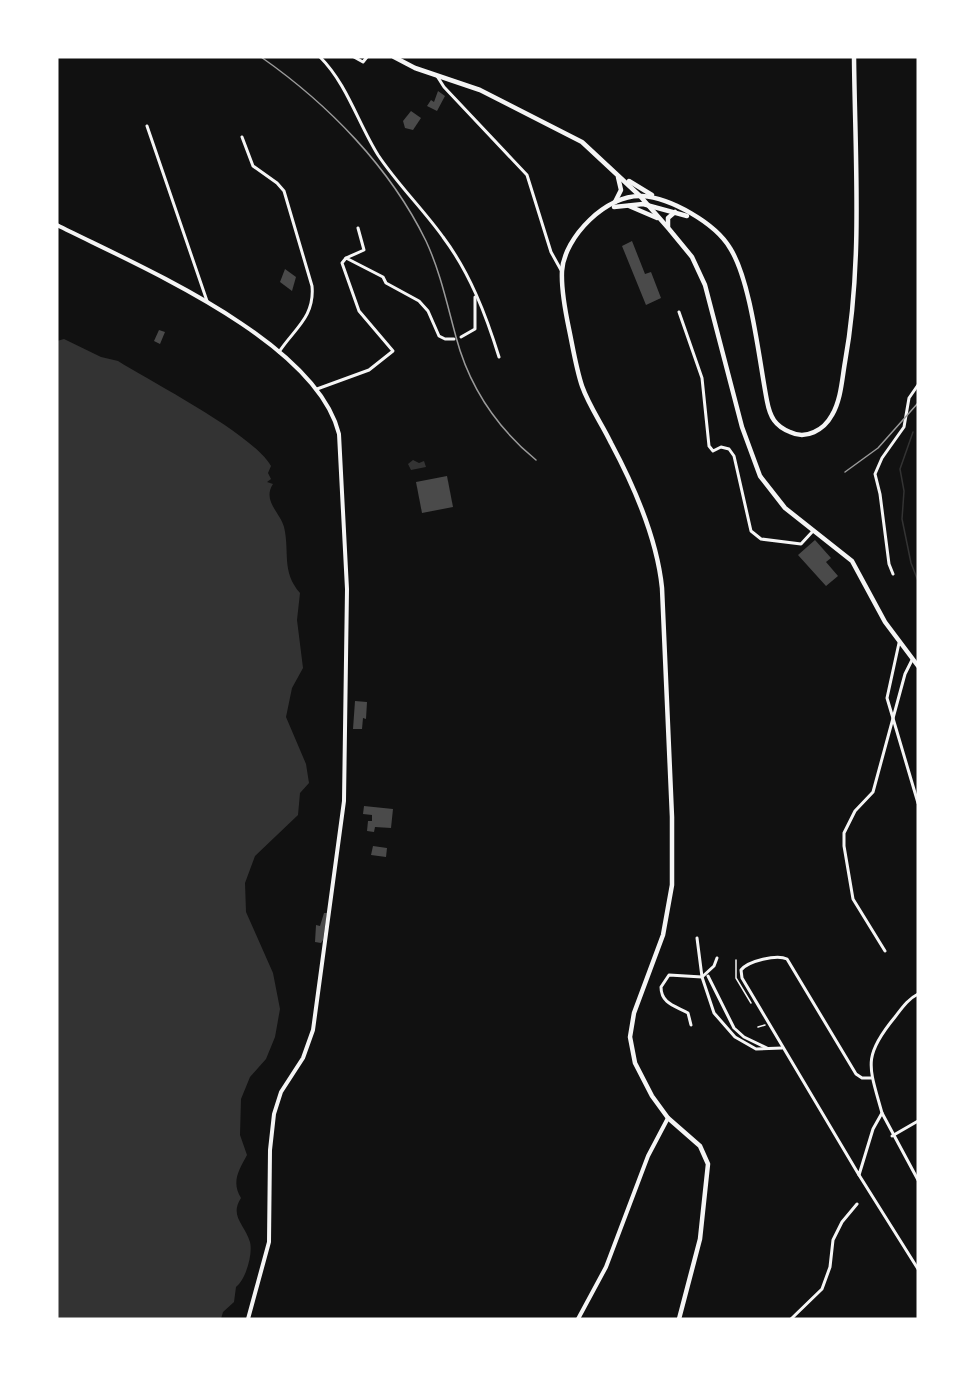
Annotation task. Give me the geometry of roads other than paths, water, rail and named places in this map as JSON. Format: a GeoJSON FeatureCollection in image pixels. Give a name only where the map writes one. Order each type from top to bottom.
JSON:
{"type":"FeatureCollection","features":[{"type":"Feature","properties":{"kind":"main road"},"geometry":{"type":"LineString","coordinates":[[394,57],[480,90],[573,137],[590,148],[648,204],[695,262],[705,285],[739,417],[756,469],[782,504],[852,561],[899,643],[918,666]]}},
{"type":"Feature","properties":{"kind":"main road"},"geometry":{"type":"LineString","coordinates":[[617,174],[697,219],[725,241],[740,269],[766,402],[773,420],[780,428],[797,435],[806,435],[819,430],[829,420],[836,405],[852,310],[855,248],[854,57]]}},
{"type":"Feature","properties":{"kind":"main road"},"geometry":{"type":"LineString","coordinates":[[611,206],[621,190],[617,174]]}},
{"type":"Feature","properties":{"kind":"main road"},"geometry":{"type":"LineString","coordinates":[[660,199],[640,196],[611,206],[591,219],[578,232],[566,252],[562,272],[567,317],[582,386],[627,478],[655,551],[663,588],[672,817],[672,885],[663,935],[634,1013],[630,1040],[634,1059],[643,1080],[668,1118],[700,1146],[708,1167],[700,1239],[679,1319]]}},
{"type":"Feature","properties":{"kind":"main road"},"geometry":{"type":"LineString","coordinates":[[611,206],[648,204],[697,219]]}},
{"type":"Feature","properties":{"kind":"main road"},"geometry":{"type":"LineString","coordinates":[[624,205],[643,210],[660,219]]}},
{"type":"Feature","properties":{"kind":"main road"},"geometry":{"type":"LineString","coordinates":[[669,229],[668,218],[675,212]]}},
{"type":"Feature","properties":{"kind":"street"},"geometry":{"type":"LineString","coordinates":[[320,57],[347,95],[378,153],[448,243],[475,293],[499,357]]}},
{"type":"Feature","properties":{"kind":"street"},"geometry":{"type":"LineString","coordinates":[[354,57],[363,62],[367,57]]}},
{"type":"Feature","properties":{"kind":"street"},"geometry":{"type":"LineString","coordinates":[[436,75],[444,87],[527,175],[551,252],[562,272]]}},
{"type":"Feature","properties":{"kind":"street"},"geometry":{"type":"LineString","coordinates":[[147,126],[207,301]]}},
{"type":"Feature","properties":{"kind":"street"},"geometry":{"type":"LineString","coordinates":[[243,137],[253,166],[277,183],[284,191],[312,286],[309,314],[278,353]]}},
{"type":"Feature","properties":{"kind":"street"},"geometry":{"type":"LineString","coordinates":[[57,225],[207,301],[278,353],[318,389],[335,420],[342,452],[347,599],[343,824],[313,1030],[301,1061],[280,1096],[272,1124],[270,1242],[248,1319]]}},
{"type":"Feature","properties":{"kind":"street"},"geometry":{"type":"LineString","coordinates":[[318,389],[369,370],[393,351],[359,311],[342,263],[346,258],[364,250],[358,228]]}},
{"type":"Feature","properties":{"kind":"street"},"geometry":{"type":"LineString","coordinates":[[346,258],[383,277],[386,283],[422,303],[439,336],[454,339]]}},
{"type":"Feature","properties":{"kind":"street"},"geometry":{"type":"LineString","coordinates":[[461,337],[476,328],[475,293]]}},
{"type":"Feature","properties":{"kind":"street"},"geometry":{"type":"LineString","coordinates":[[679,312],[702,378],[709,446],[713,452],[721,447],[729,449],[734,456],[751,531],[761,539],[801,544],[814,530]]}},
{"type":"Feature","properties":{"kind":"street"},"geometry":{"type":"LineString","coordinates":[[893,574],[875,474],[882,458],[904,427],[909,398],[918,385]]}},
{"type":"Feature","properties":{"kind":"street"},"geometry":{"type":"LineString","coordinates":[[899,643],[887,693],[918,803]]}},
{"type":"Feature","properties":{"kind":"street"},"geometry":{"type":"LineString","coordinates":[[885,951],[853,898],[844,846],[848,822],[873,792],[905,674],[912,660]]}},
{"type":"Feature","properties":{"kind":"street"},"geometry":{"type":"LineString","coordinates":[[697,938],[702,976],[713,1010],[723,1024],[748,1046],[768,1049],[782,1048]]}},
{"type":"Feature","properties":{"kind":"street"},"geometry":{"type":"LineString","coordinates":[[872,1078],[857,1075],[792,965],[782,957],[746,965],[740,972],[782,1048],[918,1269]]}},
{"type":"Feature","properties":{"kind":"street"},"geometry":{"type":"LineString","coordinates":[[691,1025],[689,1014],[667,1002],[662,996],[661,987],[669,975],[702,976],[714,966],[717,958]]}},
{"type":"Feature","properties":{"kind":"street"},"geometry":{"type":"LineString","coordinates":[[708,976],[734,1028],[744,1037],[768,1049]]}},
{"type":"Feature","properties":{"kind":"street"},"geometry":{"type":"LineString","coordinates":[[918,994],[908,1001],[875,1044],[870,1062],[882,1113],[892,1136],[918,1180]]}},
{"type":"Feature","properties":{"kind":"street"},"geometry":{"type":"LineString","coordinates":[[859,1175],[873,1130],[882,1113]]}},
{"type":"Feature","properties":{"kind":"street"},"geometry":{"type":"LineString","coordinates":[[578,1319],[606,1267],[648,1156],[668,1118]]}},
{"type":"Feature","properties":{"kind":"street"},"geometry":{"type":"LineString","coordinates":[[892,1136],[918,1121]]}},
{"type":"Feature","properties":{"kind":"street"},"geometry":{"type":"LineString","coordinates":[[791,1319],[822,1289],[830,1267],[833,1240],[842,1222],[857,1204]]}},
{"type":"Feature","properties":{"kind":"waterway"},"geometry":{"type":"LineString","coordinates":[[913,432],[900,469],[904,491],[902,519],[911,563],[918,581]]}},
{"type":"Feature","properties":{"kind":"railway"},"geometry":{"type":"LineString","coordinates":[[261,57],[286,75],[333,116],[376,163],[394,188],[431,252],[456,337],[476,389],[508,434],[536,460]]}},
{"type":"Feature","properties":{"kind":"railway"},"geometry":{"type":"LineString","coordinates":[[845,472],[878,448],[918,403]]}}]}
